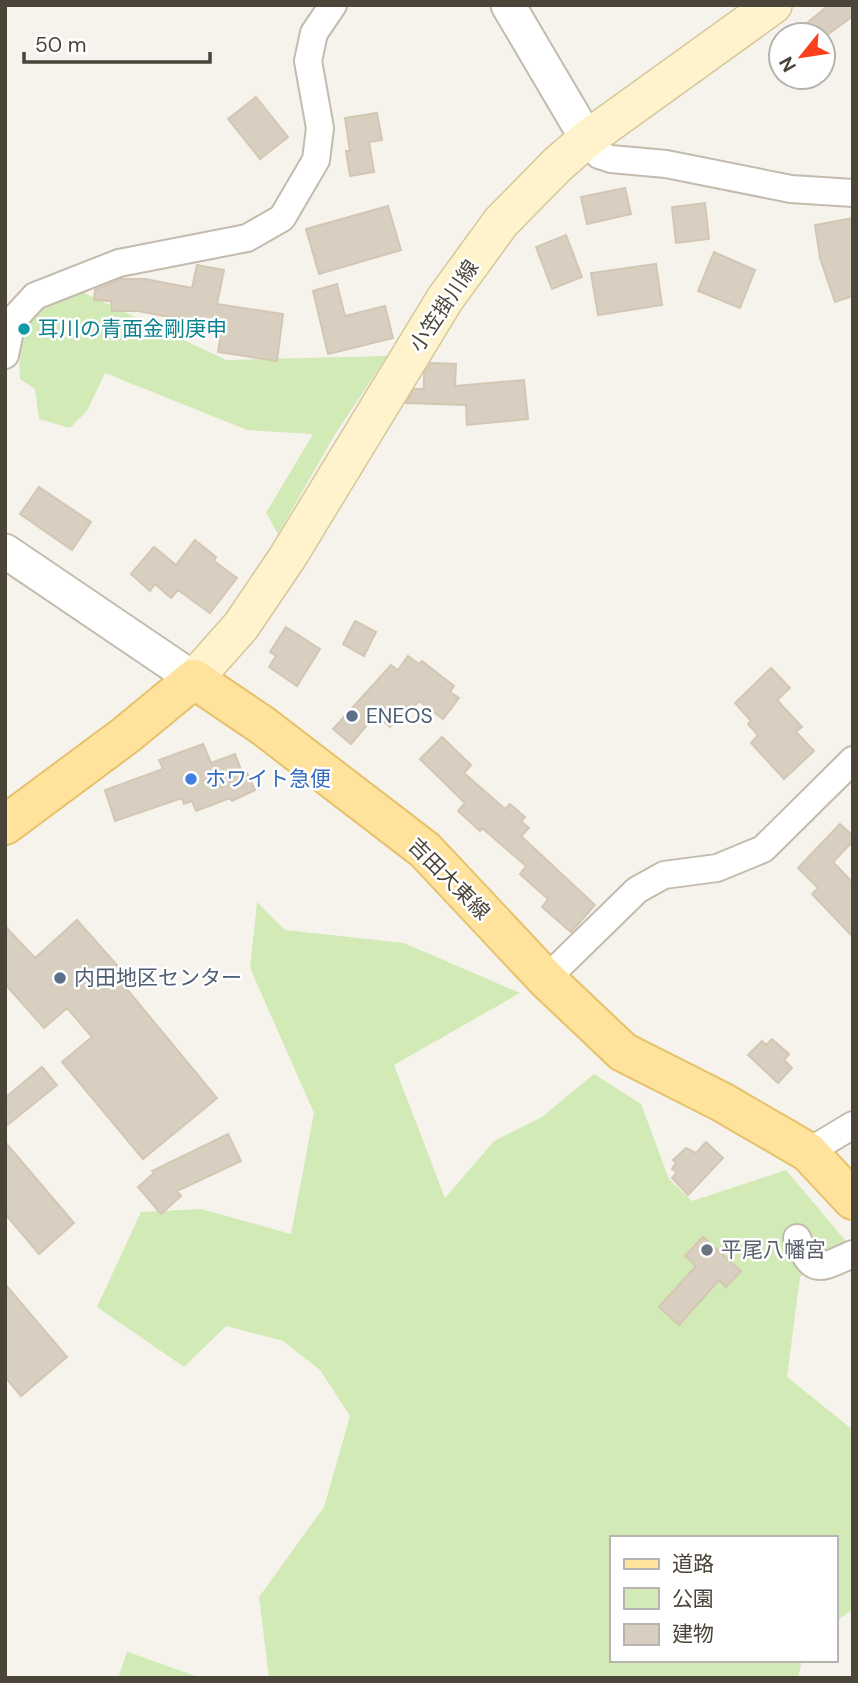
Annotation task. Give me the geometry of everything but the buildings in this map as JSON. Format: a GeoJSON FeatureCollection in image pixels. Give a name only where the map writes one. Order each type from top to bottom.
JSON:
{"type":"FeatureCollection","features":[{"type":"Feature","properties":{"kind":"main road","name":"小笠掛川線"},"geometry":{"type":"LineString","coordinates":[[194,679],[241,626],[287,558],[445,299],[501,222],[558,163],[587,139],[773,5]]}},
{"type":"Feature","properties":{"kind":"main road"},"geometry":{"type":"LineString","coordinates":[[5,825],[126,735],[194,679]]}},
{"type":"Feature","properties":{"kind":"main road","name":"吉田大東線"},"geometry":{"type":"LineString","coordinates":[[194,679],[262,725],[425,850],[546,979],[623,1052],[722,1102],[808,1152],[853,1200]]}},
{"type":"Feature","properties":{"kind":"street"},"geometry":{"type":"LineString","coordinates":[[5,355],[12,321],[35,296],[118,263],[247,237],[282,218],[316,160],[320,128],[307,61],[314,33],[333,5]]}},
{"type":"Feature","properties":{"kind":"street"},"geometry":{"type":"LineString","coordinates":[[508,5],[599,155],[611,159],[666,164],[791,189],[853,193]]}},
{"type":"Feature","properties":{"kind":"street"},"geometry":{"type":"LineString","coordinates":[[5,551],[194,679]]}},
{"type":"Feature","properties":{"kind":"street"},"geometry":{"type":"LineString","coordinates":[[546,979],[637,890],[664,875],[718,869],[763,849],[853,760]]}},
{"type":"Feature","properties":{"kind":"street"},"geometry":{"type":"LineString","coordinates":[[808,1152],[853,1125]]}},
{"type":"Feature","properties":{"kind":"street"},"geometry":{"type":"LineString","coordinates":[[797,1238],[807,1262],[813,1266],[824,1266],[853,1254]]}},
{"type":"Feature","properties":{"kind":"green space"},"geometry":{"type":"Polygon","coordinates":[[[78,290],[226,360],[387,356],[334,436],[278,534],[266,513],[313,434],[247,430],[105,373],[87,411],[70,428],[39,419],[35,389],[20,379],[23,333],[26,324],[37,310],[78,290]]]}},
{"type":"Feature","properties":{"kind":"green space"},"geometry":{"type":"Polygon","coordinates":[[[257,902],[285,930],[404,943],[520,993],[394,1065],[445,1198],[494,1141],[542,1117],[594,1074],[641,1104],[669,1179],[692,1201],[786,1170],[851,1247],[813,1266],[800,1277],[787,1377],[853,1430],[853,1609],[837,1621],[837,1536],[610,1536],[610,1662],[802,1662],[798,1678],[269,1678],[259,1597],[324,1507],[350,1416],[320,1370],[283,1341],[226,1326],[184,1367],[97,1307],[141,1212],[201,1209],[291,1234],[314,1113],[250,968],[257,902]]]}},
{"type":"Feature","properties":{"kind":"green space"},"geometry":{"type":"Polygon","coordinates":[[[128,1652],[201,1678],[118,1678],[128,1652]]]}},
{"type":"Feature","properties":{"kind":"place","name":"耳川の青面金剛庚申"},"geometry":{"type":"Point","coordinates":[24,329]}},
{"type":"Feature","properties":{"kind":"place","name":"ENEOS"},"geometry":{"type":"Point","coordinates":[352,716]}},
{"type":"Feature","properties":{"kind":"place","name":"ホワイト急便"},"geometry":{"type":"Point","coordinates":[191,779]}},
{"type":"Feature","properties":{"kind":"place","name":"内田地区センター"},"geometry":{"type":"Point","coordinates":[60,978]}},
{"type":"Feature","properties":{"kind":"place","name":"平尾八幡宮"},"geometry":{"type":"Point","coordinates":[707,1250]}}]}
